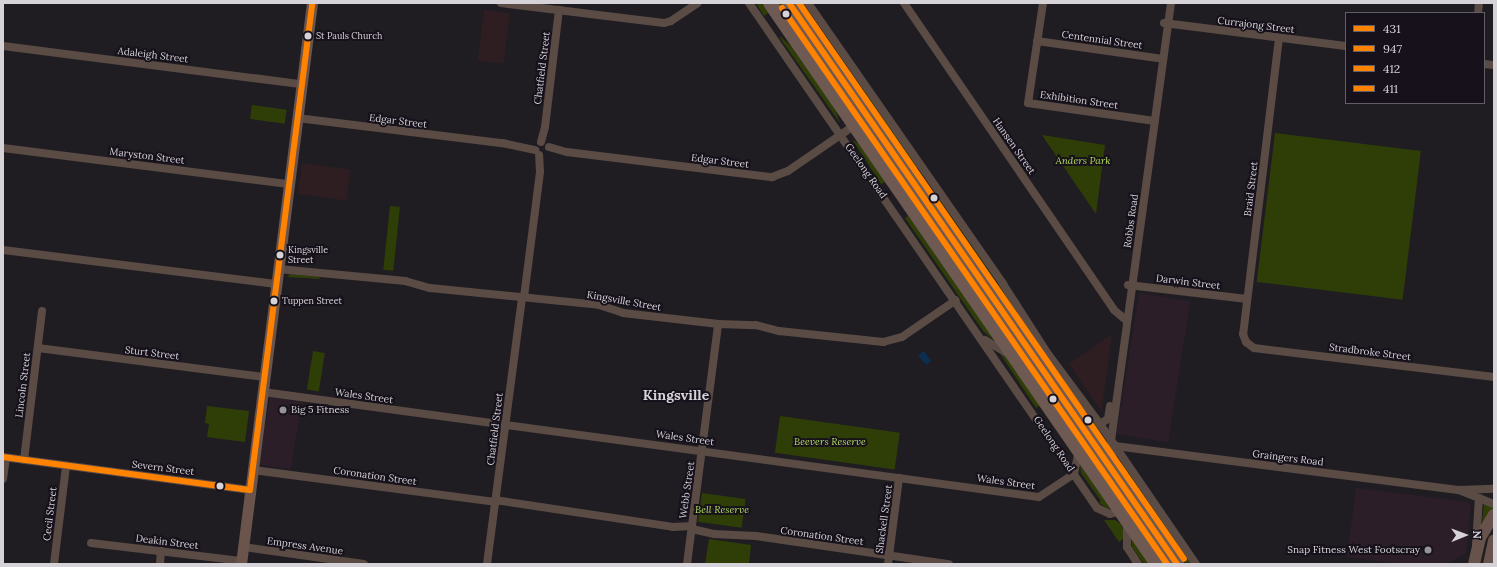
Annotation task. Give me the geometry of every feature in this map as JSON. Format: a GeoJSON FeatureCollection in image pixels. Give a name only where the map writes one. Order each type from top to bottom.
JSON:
{"type":"FeatureCollection","features":[{"type":"Feature","properties":{"kind":"highway","name":"Geelong Road"},"geometry":{"type":"LineString","coordinates":[[770,3],[1157,564]]}},
{"type":"Feature","properties":{"kind":"highway"},"geometry":{"type":"LineString","coordinates":[[789,3],[868,115],[1177,564]]}},
{"type":"Feature","properties":{"kind":"highway"},"geometry":{"type":"LineString","coordinates":[[855,125],[868,115]]}},
{"type":"Feature","properties":{"kind":"highway"},"geometry":{"type":"LineString","coordinates":[[1030,380],[1035,358]]}},
{"type":"Feature","properties":{"kind":"highway"},"geometry":{"type":"LineString","coordinates":[[1124,515],[1127,492]]}},
{"type":"Feature","properties":{"kind":"main road"},"geometry":{"type":"LineString","coordinates":[[241,563],[312,3]]}},
{"type":"Feature","properties":{"kind":"main road"},"geometry":{"type":"LineString","coordinates":[[1473,563],[1482,532],[1494,515]]}},
{"type":"Feature","properties":{"kind":"main road"},"geometry":{"type":"LineString","coordinates":[[1490,564],[1494,542]]}},
{"type":"Feature","properties":{"kind":"street"},"geometry":{"type":"LineString","coordinates":[[501,3],[666,23],[698,3]]}},
{"type":"Feature","properties":{"kind":"street","name":"Geelong Road"},"geometry":{"type":"LineString","coordinates":[[749,3],[1100,510],[1112,514],[1124,515]]}},
{"type":"Feature","properties":{"kind":"street"},"geometry":{"type":"LineString","coordinates":[[808,3],[1054,361],[1100,424],[1196,564]]}},
{"type":"Feature","properties":{"kind":"street","name":"Hansen Street"},"geometry":{"type":"LineString","coordinates":[[904,3],[1109,300],[1125,320]]}},
{"type":"Feature","properties":{"kind":"street","name":"Exhibition Street"},"geometry":{"type":"LineString","coordinates":[[1042,3],[1028,103],[1152,121]]}},
{"type":"Feature","properties":{"kind":"street","name":"Robbs Road"},"geometry":{"type":"LineString","coordinates":[[1113,443],[1129,285],[1161,58],[1166,3]]}},
{"type":"Feature","properties":{"kind":"street","name":"Robbs Road"},"geometry":{"type":"LineString","coordinates":[[1165,23],[1171,3]]}},
{"type":"Feature","properties":{"kind":"street","name":"Chatfield Street"},"geometry":{"type":"LineString","coordinates":[[487,564],[540,172],[560,10]]}},
{"type":"Feature","properties":{"kind":"street","name":"Currajong Street"},"geometry":{"type":"LineString","coordinates":[[1165,23],[1345,46]]}},
{"type":"Feature","properties":{"kind":"street","name":"Braid Street"},"geometry":{"type":"LineString","coordinates":[[1246,342],[1243,334],[1280,38]]}},
{"type":"Feature","properties":{"kind":"street","name":"Centennial Street"},"geometry":{"type":"LineString","coordinates":[[1037,41],[1161,58]]}},
{"type":"Feature","properties":{"kind":"street","name":"Adaleigh Street"},"geometry":{"type":"LineString","coordinates":[[3,46],[302,84]]}},
{"type":"Feature","properties":{"kind":"street","name":"Edgar Street"},"geometry":{"type":"LineString","coordinates":[[297,118],[769,178],[788,171],[855,125]]}},
{"type":"Feature","properties":{"kind":"street","name":"Maryston Street"},"geometry":{"type":"LineString","coordinates":[[3,148],[289,184]]}},
{"type":"Feature","properties":{"kind":"street"},"geometry":{"type":"LineString","coordinates":[[3,250],[276,284]]}},
{"type":"Feature","properties":{"kind":"street","name":"Kingsville Street"},"geometry":{"type":"LineString","coordinates":[[278,269],[405,281],[428,288],[599,305],[620,312],[718,324],[756,325],[781,331],[890,342],[902,337],[956,300]]}},
{"type":"Feature","properties":{"kind":"street","name":"Darwin Street"},"geometry":{"type":"LineString","coordinates":[[1129,285],[1247,299]]}},
{"type":"Feature","properties":{"kind":"street","name":"Hansen Street"},"geometry":{"type":"LineString","coordinates":[[1109,300],[1126,310]]}},
{"type":"Feature","properties":{"kind":"street","name":"Lincoln Street"},"geometry":{"type":"LineString","coordinates":[[24,460],[42,311]]}},
{"type":"Feature","properties":{"kind":"street","name":"Robbs Road"},"geometry":{"type":"LineString","coordinates":[[1100,424],[1109,416],[1125,320]]}},
{"type":"Feature","properties":{"kind":"street","name":"Webb Street"},"geometry":{"type":"LineString","coordinates":[[687,564],[718,324]]}},
{"type":"Feature","properties":{"kind":"street","name":"Geelong Road"},"geometry":{"type":"LineString","coordinates":[[982,339],[1017,360]]}},
{"type":"Feature","properties":{"kind":"street","name":"Stradbroke Street"},"geometry":{"type":"LineString","coordinates":[[1246,342],[1254,348],[1494,377]]}},
{"type":"Feature","properties":{"kind":"street","name":"Sturt Street"},"geometry":{"type":"LineString","coordinates":[[38,348],[264,376]]}},
{"type":"Feature","properties":{"kind":"street"},"geometry":{"type":"LineString","coordinates":[[1035,358],[1054,361]]}},
{"type":"Feature","properties":{"kind":"street","name":"Wales Street"},"geometry":{"type":"LineString","coordinates":[[263,392],[1040,497],[1074,474]]}},
{"type":"Feature","properties":{"kind":"street"},"geometry":{"type":"LineString","coordinates":[[1113,443],[1113,471]]}},
{"type":"Feature","properties":{"kind":"street","name":"Graingers Road"},"geometry":{"type":"LineString","coordinates":[[1113,443],[1458,490],[1494,490]]}},
{"type":"Feature","properties":{"kind":"street"},"geometry":{"type":"LineString","coordinates":[[1074,474],[1079,450]]}},
{"type":"Feature","properties":{"kind":"street"},"geometry":{"type":"LineString","coordinates":[[3,479],[4,458]]}},
{"type":"Feature","properties":{"kind":"street","name":"Severn Street"},"geometry":{"type":"LineString","coordinates":[[4,458],[250,490]]}},
{"type":"Feature","properties":{"kind":"street","name":"Cecil Street"},"geometry":{"type":"LineString","coordinates":[[54,564],[66,466]]}},
{"type":"Feature","properties":{"kind":"street","name":"Coronation Street"},"geometry":{"type":"LineString","coordinates":[[253,470],[495,501],[675,527],[692,527],[714,534],[756,536],[888,560],[949,564]]}},
{"type":"Feature","properties":{"kind":"street","name":"Shackell Street"},"geometry":{"type":"LineString","coordinates":[[888,560],[899,478]]}},
{"type":"Feature","properties":{"kind":"street","name":"Graingers Road"},"geometry":{"type":"LineString","coordinates":[[1458,490],[1494,504]]}},
{"type":"Feature","properties":{"kind":"street"},"geometry":{"type":"LineString","coordinates":[[1473,563],[1480,498]]}},
{"type":"Feature","properties":{"kind":"street"},"geometry":{"type":"LineString","coordinates":[[1124,515],[1127,547],[1134,563]]}},
{"type":"Feature","properties":{"kind":"street","name":"Deakin Street"},"geometry":{"type":"LineString","coordinates":[[91,543],[162,551],[241,563]]}},
{"type":"Feature","properties":{"kind":"street","name":"Empress Avenue"},"geometry":{"type":"LineString","coordinates":[[243,547],[364,564]]}},
{"type":"Feature","properties":{"kind":"street"},"geometry":{"type":"LineString","coordinates":[[160,564],[162,551]]}},
{"type":"Feature","properties":{"kind":"shaded area"},"geometry":{"type":"Polygon","coordinates":[[[484,10],[510,13],[504,64],[478,61],[484,10]]]}},
{"type":"Feature","properties":{"kind":"shaded area"},"geometry":{"type":"Polygon","coordinates":[[[302,163],[351,170],[346,201],[298,194],[302,163]]]}},
{"type":"Feature","properties":{"kind":"shaded area"},"geometry":{"type":"Polygon","coordinates":[[[1139,293],[1190,301],[1168,442],[1117,434],[1139,293]]]}},
{"type":"Feature","properties":{"kind":"shaded area"},"geometry":{"type":"Polygon","coordinates":[[[1112,334],[1102,408],[1099,408],[1069,364],[1112,334]]]}},
{"type":"Feature","properties":{"kind":"shaded area"},"geometry":{"type":"Polygon","coordinates":[[[270,397],[302,402],[291,469],[259,464],[270,397]]]}},
{"type":"Feature","properties":{"kind":"shaded area"},"geometry":{"type":"Polygon","coordinates":[[[1356,488],[1468,502],[1471,506],[1466,553],[1447,564],[1401,564],[1347,557],[1356,488]]]}},
{"type":"Feature","properties":{"kind":"green space"},"geometry":{"type":"Polygon","coordinates":[[[756,3],[762,3],[768,13],[764,16],[756,3]]]}},
{"type":"Feature","properties":{"kind":"green space"},"geometry":{"type":"Polygon","coordinates":[[[778,3],[782,3],[819,55],[825,70],[778,3]]]}},
{"type":"Feature","properties":{"kind":"green space"},"geometry":{"type":"Polygon","coordinates":[[[818,26],[918,167],[914,170],[816,30],[818,26]]]}},
{"type":"Feature","properties":{"kind":"green space"},"geometry":{"type":"Polygon","coordinates":[[[781,37],[791,46],[835,109],[840,123],[780,38],[781,37]]]}},
{"type":"Feature","properties":{"kind":"green space"},"geometry":{"type":"Polygon","coordinates":[[[252,105],[287,110],[285,124],[250,119],[252,105]]]}},
{"type":"Feature","properties":{"kind":"green space"},"geometry":{"type":"Polygon","coordinates":[[[866,129],[877,140],[1030,364],[1027,364],[866,129]]]}},
{"type":"Feature","properties":{"kind":"green space"},"geometry":{"type":"Polygon","coordinates":[[[1275,133],[1421,151],[1403,300],[1257,282],[1275,133]]]}},
{"type":"Feature","properties":{"kind":"green space","name":"Anders Park"},"geometry":{"type":"Polygon","coordinates":[[[1042,135],[1105,145],[1096,214],[1046,141],[1042,135]]]}},
{"type":"Feature","properties":{"kind":"green space"},"geometry":{"type":"Polygon","coordinates":[[[852,139],[859,144],[886,182],[881,184],[852,139]]]}},
{"type":"Feature","properties":{"kind":"green space"},"geometry":{"type":"Polygon","coordinates":[[[939,199],[1043,349],[1042,351],[1034,346],[934,202],[939,199]]]}},
{"type":"Feature","properties":{"kind":"green space"},"geometry":{"type":"Polygon","coordinates":[[[390,206],[400,207],[393,271],[383,270],[390,206]]]}},
{"type":"Feature","properties":{"kind":"green space"},"geometry":{"type":"Polygon","coordinates":[[[908,216],[996,342],[983,331],[905,218],[908,216]]]}},
{"type":"Feature","properties":{"kind":"green space"},"geometry":{"type":"Polygon","coordinates":[[[290,274],[319,277],[320,279],[287,277],[290,274]]]}},
{"type":"Feature","properties":{"kind":"green space"},"geometry":{"type":"Polygon","coordinates":[[[313,351],[325,353],[319,391],[307,390],[313,351]]]}},
{"type":"Feature","properties":{"kind":"green space"},"geometry":{"type":"Polygon","coordinates":[[[999,352],[1008,359],[1040,405],[1036,408],[999,352]]]}},
{"type":"Feature","properties":{"kind":"green space"},"geometry":{"type":"Polygon","coordinates":[[[1047,364],[1056,368],[1073,394],[1071,395],[1063,387],[1047,364]]]}},
{"type":"Feature","properties":{"kind":"green space"},"geometry":{"type":"Polygon","coordinates":[[[207,406],[249,411],[245,442],[207,437],[209,424],[205,423],[207,406]]]}},
{"type":"Feature","properties":{"kind":"green space","name":"Beevers Reserve"},"geometry":{"type":"Polygon","coordinates":[[[780,416],[900,433],[895,469],[775,453],[780,416]]]}},
{"type":"Feature","properties":{"kind":"green space"},"geometry":{"type":"Polygon","coordinates":[[[1095,423],[1108,445],[1109,454],[1090,427],[1095,423]]]}},
{"type":"Feature","properties":{"kind":"green space"},"geometry":{"type":"Polygon","coordinates":[[[1121,462],[1191,564],[1187,564],[1172,545],[1121,472],[1118,464],[1121,462]]]}},
{"type":"Feature","properties":{"kind":"green space"},"geometry":{"type":"Polygon","coordinates":[[[1080,465],[1110,508],[1109,509],[1099,503],[1101,501],[1081,473],[1080,465]]]}},
{"type":"Feature","properties":{"kind":"green space","name":"Bell Reserve"},"geometry":{"type":"Polygon","coordinates":[[[702,493],[746,499],[742,528],[698,522],[702,493]]]}},
{"type":"Feature","properties":{"kind":"green space"},"geometry":{"type":"Polygon","coordinates":[[[1484,503],[1494,509],[1482,523],[1484,503]]]}},
{"type":"Feature","properties":{"kind":"green space"},"geometry":{"type":"Polygon","coordinates":[[[1130,508],[1170,564],[1164,564],[1128,511],[1130,508]]]}},
{"type":"Feature","properties":{"kind":"green space"},"geometry":{"type":"Polygon","coordinates":[[[1104,520],[1115,520],[1121,524],[1124,530],[1123,539],[1119,542],[1104,520]]]}},
{"type":"Feature","properties":{"kind":"green space"},"geometry":{"type":"Polygon","coordinates":[[[1131,537],[1150,564],[1144,564],[1132,547],[1131,537]]]}},
{"type":"Feature","properties":{"kind":"green space","name":"Bell Reserve"},"geometry":{"type":"Polygon","coordinates":[[[709,539],[751,545],[749,564],[705,564],[709,539]]]}},
{"type":"Feature","properties":{"kind":"water"},"geometry":{"type":"Polygon","coordinates":[[[924,351],[931,361],[926,365],[918,355],[924,351]]]}},
{"type":"Feature","properties":{"kind":"transit line","name":"431"},"geometry":{"type":"LineString","coordinates":[[250,490],[312,3]]}},
{"type":"Feature","properties":{"kind":"transit line","name":"947"},"geometry":{"type":"LineString","coordinates":[[789,3],[1177,564]]}},
{"type":"Feature","properties":{"kind":"transit line","name":"411"},"geometry":{"type":"LineString","coordinates":[[799,3],[1184,559]]}},
{"type":"Feature","properties":{"kind":"transit line","name":"412"},"geometry":{"type":"LineString","coordinates":[[782,8],[1167,564]]}},
{"type":"Feature","properties":{"kind":"transit line","name":"431"},"geometry":{"type":"LineString","coordinates":[[3,457],[250,490]]}},
{"type":"Feature","properties":{"kind":"place","name":"St Pauls Church"},"geometry":{"type":"Point","coordinates":[308,36]}},
{"type":"Feature","properties":{"kind":"place","name":"Kingsville Street"},"geometry":{"type":"Point","coordinates":[280,255]}},
{"type":"Feature","properties":{"kind":"place","name":"Tuppen Street"},"geometry":{"type":"Point","coordinates":[274,301]}},
{"type":"Feature","properties":{"kind":"place","name":"Big 5 Fitness"},"geometry":{"type":"Point","coordinates":[283,410]}},
{"type":"Feature","properties":{"kind":"place","name":"Snap Fitness West Footscray"},"geometry":{"type":"Point","coordinates":[1428,550]}},
{"type":"Feature","properties":{"kind":"district","name":"Kingsville"},"geometry":{"type":"Point","coordinates":[676,395]}}]}
